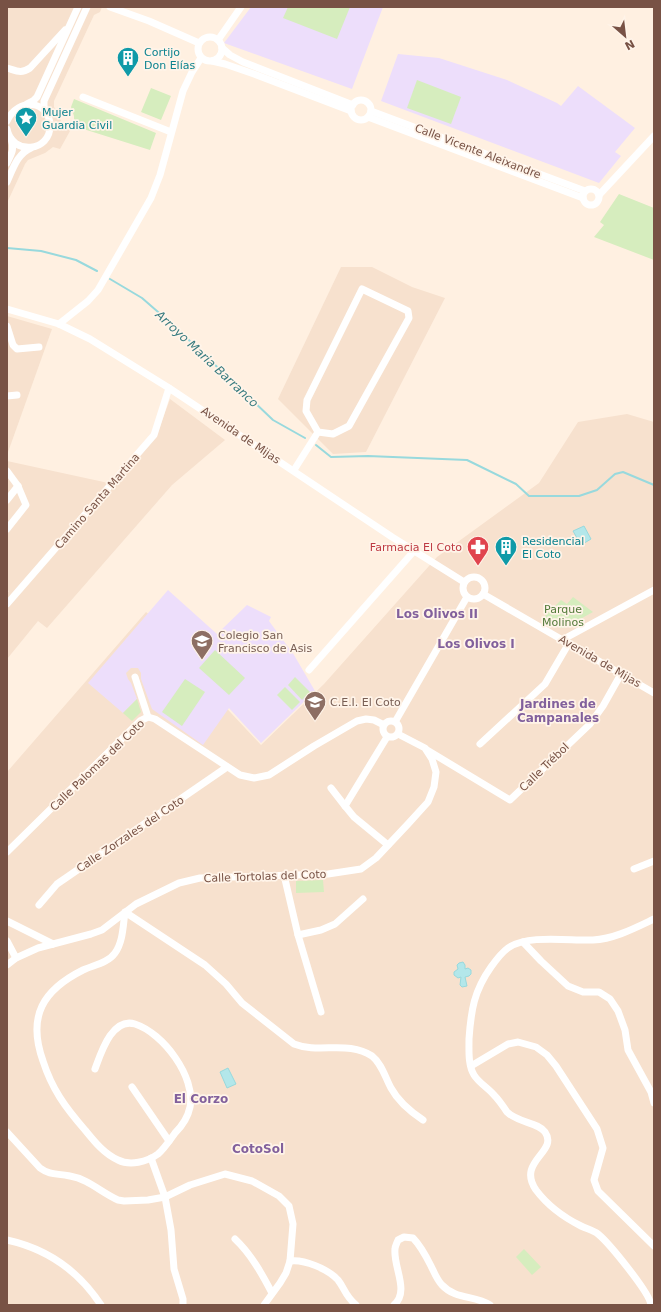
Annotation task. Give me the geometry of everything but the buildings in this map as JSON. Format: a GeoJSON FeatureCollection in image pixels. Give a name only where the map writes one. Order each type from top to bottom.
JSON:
{"type":"FeatureCollection","features":[{"type":"Feature","properties":{"kind":"street"},"geometry":{"type":"LineString","coordinates":[[7,121],[10,114],[15,109],[33,101],[37,97],[78,7]]}},
{"type":"Feature","properties":{"kind":"street"},"geometry":{"type":"LineString","coordinates":[[7,182],[20,155],[32,147],[39,145],[49,134],[49,119],[44,106],[44,101],[87,7]]}},
{"type":"Feature","properties":{"kind":"street"},"geometry":{"type":"LineString","coordinates":[[110,7],[149,21],[199,43]]}},
{"type":"Feature","properties":{"kind":"street"},"geometry":{"type":"LineString","coordinates":[[218,40],[241,7]]}},
{"type":"Feature","properties":{"kind":"street"},"geometry":{"type":"LineString","coordinates":[[7,68],[24,72],[30,68],[71,24]]}},
{"type":"Feature","properties":{"kind":"street"},"geometry":{"type":"LineString","coordinates":[[212,61],[219,58],[222,48],[218,40],[214,38],[206,38],[199,43],[198,51],[201,58],[204,60],[225,64],[352,108]]}},
{"type":"Feature","properties":{"kind":"street","name":"Calle Vicente Aleixandre"},"geometry":{"type":"LineString","coordinates":[[222,48],[230,55],[243,62],[352,108]]}},
{"type":"Feature","properties":{"kind":"street"},"geometry":{"type":"LineString","coordinates":[[58,324],[88,301],[98,290],[151,198],[160,175],[183,91],[201,58]]}},
{"type":"Feature","properties":{"kind":"street"},"geometry":{"type":"LineString","coordinates":[[83,96],[171,132]]}},
{"type":"Feature","properties":{"kind":"street","name":"Calle Vicente Aleixandre"},"geometry":{"type":"LineString","coordinates":[[359,100],[366,102],[370,107],[370,114],[364,120],[358,120],[352,116],[352,108],[359,100]]}},
{"type":"Feature","properties":{"kind":"street"},"geometry":{"type":"LineString","coordinates":[[27,104],[41,108],[46,113]]}},
{"type":"Feature","properties":{"kind":"street","name":"Calle Vicente Aleixandre"},"geometry":{"type":"LineString","coordinates":[[370,114],[584,195]]}},
{"type":"Feature","properties":{"kind":"street"},"geometry":{"type":"LineString","coordinates":[[7,128],[14,146],[7,163]]}},
{"type":"Feature","properties":{"kind":"street"},"geometry":{"type":"LineString","coordinates":[[599,195],[593,189],[584,195],[588,204],[593,205],[598,200],[599,195],[654,136]]}},
{"type":"Feature","properties":{"kind":"street"},"geometry":{"type":"LineString","coordinates":[[11,139],[20,146],[32,147]]}},
{"type":"Feature","properties":{"kind":"street"},"geometry":{"type":"LineString","coordinates":[[362,288],[408,311],[409,318],[349,426],[333,434],[318,432],[306,411],[307,400],[362,288]]}},
{"type":"Feature","properties":{"kind":"street","name":"Avenida de Mijas"},"geometry":{"type":"LineString","coordinates":[[7,309],[58,324],[90,339],[169,388],[414,551],[464,582]]}},
{"type":"Feature","properties":{"kind":"street"},"geometry":{"type":"LineString","coordinates":[[7,326],[12,345],[18,349],[39,347]]}},
{"type":"Feature","properties":{"kind":"street","name":"Camino Santa Martina"},"geometry":{"type":"LineString","coordinates":[[7,604],[154,436],[169,388]]}},
{"type":"Feature","properties":{"kind":"street"},"geometry":{"type":"LineString","coordinates":[[7,396],[16,395]]}},
{"type":"Feature","properties":{"kind":"street"},"geometry":{"type":"LineString","coordinates":[[294,470],[318,432]]}},
{"type":"Feature","properties":{"kind":"street"},"geometry":{"type":"LineString","coordinates":[[7,471],[18,486],[26,505],[7,529]]}},
{"type":"Feature","properties":{"kind":"street"},"geometry":{"type":"LineString","coordinates":[[7,500],[18,486]]}},
{"type":"Feature","properties":{"kind":"street"},"geometry":{"type":"LineString","coordinates":[[309,670],[414,551]]}},
{"type":"Feature","properties":{"kind":"street"},"geometry":{"type":"LineString","coordinates":[[470,577],[478,577],[482,580],[485,586],[483,594],[476,599],[467,597],[462,588],[464,582],[470,577]]}},
{"type":"Feature","properties":{"kind":"street"},"geometry":{"type":"LineString","coordinates":[[562,640],[654,590]]}},
{"type":"Feature","properties":{"kind":"street","name":"Avenida de Mijas"},"geometry":{"type":"LineString","coordinates":[[483,594],[654,693]]}},
{"type":"Feature","properties":{"kind":"street"},"geometry":{"type":"LineString","coordinates":[[395,722],[467,597]]}},
{"type":"Feature","properties":{"kind":"street"},"geometry":{"type":"LineString","coordinates":[[480,744],[545,684],[569,644]]}},
{"type":"Feature","properties":{"kind":"street","name":"Calle Trébol"},"geometry":{"type":"LineString","coordinates":[[425,748],[510,800],[590,724],[603,706],[621,674]]}},
{"type":"Feature","properties":{"kind":"street"},"geometry":{"type":"LineString","coordinates":[[135,677],[148,717]]}},
{"type":"Feature","properties":{"kind":"street","name":"Calle Palomas del Coto"},"geometry":{"type":"LineString","coordinates":[[7,852],[140,721],[148,717],[155,719],[227,767],[244,776],[254,778],[262,777],[280,769],[314,746],[357,721],[366,719],[374,720],[384,726]]}},
{"type":"Feature","properties":{"kind":"street"},"geometry":{"type":"LineString","coordinates":[[387,737],[383,731],[384,726],[388,722],[395,722],[399,726],[398,734]]}},
{"type":"Feature","properties":{"kind":"street"},"geometry":{"type":"LineString","coordinates":[[398,734],[425,748]]}},
{"type":"Feature","properties":{"kind":"street"},"geometry":{"type":"LineString","coordinates":[[387,737],[394,737],[398,734]]}},
{"type":"Feature","properties":{"kind":"street"},"geometry":{"type":"LineString","coordinates":[[345,806],[387,737]]}},
{"type":"Feature","properties":{"kind":"street","name":"Calle Tortolas del Coto"},"geometry":{"type":"LineString","coordinates":[[7,965],[16,958],[38,948],[102,930],[136,904],[179,883],[200,878],[328,874],[361,869],[376,858],[428,802],[434,787],[436,772],[432,759],[425,748]]}},
{"type":"Feature","properties":{"kind":"street","name":"Calle Zorzales del Coto"},"geometry":{"type":"LineString","coordinates":[[39,905],[57,884],[227,767]]}},
{"type":"Feature","properties":{"kind":"street"},"geometry":{"type":"LineString","coordinates":[[331,788],[354,817],[388,845]]}},
{"type":"Feature","properties":{"kind":"street"},"geometry":{"type":"LineString","coordinates":[[634,869],[654,861]]}},
{"type":"Feature","properties":{"kind":"street"},"geometry":{"type":"LineString","coordinates":[[284,875],[298,935],[322,1012]]}},
{"type":"Feature","properties":{"kind":"street"},"geometry":{"type":"LineString","coordinates":[[298,935],[321,930],[335,924],[363,899]]}},
{"type":"Feature","properties":{"kind":"street"},"geometry":{"type":"LineString","coordinates":[[95,1069],[111,1034],[123,1024],[136,1024],[157,1037],[174,1055],[188,1081],[191,1106],[187,1117],[170,1141],[158,1154],[141,1162],[129,1163],[119,1161],[108,1155],[64,1105],[55,1090],[48,1076],[42,1058],[38,1037],[37,1022],[40,1008],[53,990],[62,982],[83,970],[108,960],[114,955],[122,935],[124,912],[205,965],[226,984],[242,1003],[294,1044],[304,1048],[349,1048],[373,1057],[383,1070],[391,1088],[398,1098],[423,1120]]}},
{"type":"Feature","properties":{"kind":"street"},"geometry":{"type":"LineString","coordinates":[[651,1305],[648,1296],[607,1242],[597,1233],[565,1217],[547,1204],[535,1188],[530,1176],[531,1168],[545,1150],[548,1140],[544,1131],[532,1124],[515,1119],[511,1115],[474,1075],[469,1050],[473,1004],[479,986],[500,956],[508,948],[524,942],[549,939],[593,940],[611,937],[654,919]]}},
{"type":"Feature","properties":{"kind":"street"},"geometry":{"type":"LineString","coordinates":[[7,921],[53,944]]}},
{"type":"Feature","properties":{"kind":"street"},"geometry":{"type":"LineString","coordinates":[[7,941],[16,958]]}},
{"type":"Feature","properties":{"kind":"street"},"geometry":{"type":"LineString","coordinates":[[524,942],[541,961],[568,986],[583,992],[599,992],[610,999],[618,1011],[625,1030],[628,1050],[651,1092],[654,1103]]}},
{"type":"Feature","properties":{"kind":"street"},"geometry":{"type":"LineString","coordinates":[[471,1066],[508,1044],[518,1042],[536,1047],[547,1055],[556,1066],[597,1129],[603,1148],[594,1180],[598,1191],[654,1246]]}},
{"type":"Feature","properties":{"kind":"street"},"geometry":{"type":"LineString","coordinates":[[132,1087],[170,1141]]}},
{"type":"Feature","properties":{"kind":"street"},"geometry":{"type":"LineString","coordinates":[[7,1132],[40,1168],[46,1172],[53,1175],[78,1178],[118,1200],[148,1200],[165,1197],[190,1185],[225,1174],[252,1181],[279,1196],[289,1206],[293,1224],[290,1261],[286,1273],[264,1305]]}},
{"type":"Feature","properties":{"kind":"street"},"geometry":{"type":"LineString","coordinates":[[151,1158],[165,1197],[172,1230],[174,1269],[183,1299],[183,1305]]}},
{"type":"Feature","properties":{"kind":"street"},"geometry":{"type":"LineString","coordinates":[[394,1305],[398,1301],[401,1291],[395,1248],[398,1240],[404,1237],[413,1238],[420,1246],[442,1285],[454,1294],[466,1298],[480,1299],[490,1305]]}},
{"type":"Feature","properties":{"kind":"street"},"geometry":{"type":"LineString","coordinates":[[235,1239],[259,1270],[272,1293]]}},
{"type":"Feature","properties":{"kind":"street"},"geometry":{"type":"LineString","coordinates":[[7,1240],[25,1244],[56,1259],[87,1286],[101,1305]]}},
{"type":"Feature","properties":{"kind":"street"},"geometry":{"type":"LineString","coordinates":[[290,1261],[298,1260],[325,1271],[337,1280],[349,1299],[356,1305]]}},
{"type":"Feature","properties":{"kind":"shaded area"},"geometry":{"type":"Polygon","coordinates":[[[7,7],[102,7],[100,12],[94,15],[54,101],[54,107],[63,126],[70,131],[60,149],[53,147],[45,153],[28,160],[7,203],[7,7]]]}},
{"type":"Feature","properties":{"kind":"shaded area"},"geometry":{"type":"Polygon","coordinates":[[[251,7],[383,7],[352,89],[224,43],[251,7]]]}},
{"type":"Feature","properties":{"kind":"shaded area"},"geometry":{"type":"Polygon","coordinates":[[[398,54],[439,58],[507,80],[561,106],[578,86],[635,128],[615,152],[621,156],[599,183],[381,101],[398,54]]]}},
{"type":"Feature","properties":{"kind":"shaded area"},"geometry":{"type":"Polygon","coordinates":[[[341,267],[372,267],[412,287],[445,298],[366,452],[333,454],[278,399],[341,267]]]}},
{"type":"Feature","properties":{"kind":"shaded area"},"geometry":{"type":"Polygon","coordinates":[[[7,316],[52,329],[7,455],[7,316]]]}},
{"type":"Feature","properties":{"kind":"shaded area"},"geometry":{"type":"Polygon","coordinates":[[[170,399],[225,440],[172,485],[47,628],[38,621],[7,659],[7,593],[9,591],[7,590],[7,461],[113,484],[156,437],[170,399]]]}},
{"type":"Feature","properties":{"kind":"shaded area"},"geometry":{"type":"Polygon","coordinates":[[[627,414],[654,422],[654,1305],[7,1305],[7,772],[146,612],[199,658],[190,669],[261,745],[324,684],[437,557],[539,483],[578,422],[627,414]]]}},
{"type":"Feature","properties":{"kind":"shaded area","name":"Colegio San Francisco de Asis"},"geometry":{"type":"Polygon","coordinates":[[[168,590],[217,634],[247,605],[271,617],[269,621],[294,655],[315,691],[261,743],[229,708],[203,745],[152,709],[141,679],[141,673],[138,668],[131,668],[126,673],[137,699],[123,713],[88,683],[168,590]]]}},
{"type":"Feature","properties":{"kind":"green space"},"geometry":{"type":"Polygon","coordinates":[[[288,7],[350,7],[337,39],[283,18],[288,7]]]}},
{"type":"Feature","properties":{"kind":"green space"},"geometry":{"type":"Polygon","coordinates":[[[417,80],[461,97],[451,124],[407,108],[417,80]]]}},
{"type":"Feature","properties":{"kind":"green space"},"geometry":{"type":"Polygon","coordinates":[[[151,88],[171,96],[161,120],[141,112],[151,88]]]}},
{"type":"Feature","properties":{"kind":"green space"},"geometry":{"type":"Polygon","coordinates":[[[74,99],[156,133],[150,150],[74,126],[74,116],[71,107],[74,99]]]}},
{"type":"Feature","properties":{"kind":"green space"},"geometry":{"type":"Polygon","coordinates":[[[619,194],[654,208],[654,260],[594,237],[604,225],[600,222],[619,194]]]}},
{"type":"Feature","properties":{"kind":"green space","name":"Parque Molinos"},"geometry":{"type":"Polygon","coordinates":[[[573,597],[593,612],[564,628],[560,628],[543,618],[561,600],[567,604],[573,597]]]}},
{"type":"Feature","properties":{"kind":"green space"},"geometry":{"type":"Polygon","coordinates":[[[215,650],[245,678],[229,695],[199,668],[215,650]]]}},
{"type":"Feature","properties":{"kind":"green space"},"geometry":{"type":"Polygon","coordinates":[[[295,677],[310,692],[302,700],[288,685],[295,677]]]}},
{"type":"Feature","properties":{"kind":"green space"},"geometry":{"type":"Polygon","coordinates":[[[185,679],[205,692],[182,726],[162,712],[185,679]]]}},
{"type":"Feature","properties":{"kind":"green space"},"geometry":{"type":"Polygon","coordinates":[[[285,687],[300,702],[292,710],[277,695],[285,687]]]}},
{"type":"Feature","properties":{"kind":"green space"},"geometry":{"type":"Polygon","coordinates":[[[137,699],[141,712],[132,721],[123,713],[137,699]]]}},
{"type":"Feature","properties":{"kind":"green space"},"geometry":{"type":"Polygon","coordinates":[[[323,880],[324,892],[296,893],[296,881],[323,880]]]}},
{"type":"Feature","properties":{"kind":"green space"},"geometry":{"type":"Polygon","coordinates":[[[524,1249],[541,1267],[532,1275],[516,1257],[524,1249]]]}},
{"type":"Feature","properties":{"kind":"water"},"geometry":{"type":"Polygon","coordinates":[[[584,526],[591,539],[581,545],[573,531],[584,526]]]}},
{"type":"Feature","properties":{"kind":"water"},"geometry":{"type":"Polygon","coordinates":[[[463,962],[465,969],[468,968],[471,970],[471,974],[465,977],[467,986],[462,987],[460,985],[461,977],[458,978],[454,975],[454,972],[458,969],[457,965],[463,962]]]}},
{"type":"Feature","properties":{"kind":"water"},"geometry":{"type":"Polygon","coordinates":[[[228,1068],[236,1084],[227,1088],[220,1072],[228,1068]]]}},
{"type":"Feature","properties":{"kind":"waterway","name":"Arroyo Maria Barranco"},"geometry":{"type":"LineString","coordinates":[[7,248],[41,251],[76,260],[97,271]]}},
{"type":"Feature","properties":{"kind":"waterway","name":"Arroyo Maria Barranco"},"geometry":{"type":"LineString","coordinates":[[110,279],[142,298],[173,325],[273,420],[305,438]]}},
{"type":"Feature","properties":{"kind":"waterway","name":"Arroyo Maria Barranco"},"geometry":{"type":"LineString","coordinates":[[316,445],[331,457],[368,456],[467,460],[516,484],[529,496],[579,496],[597,490],[615,474],[623,472],[654,485]]}},
{"type":"Feature","properties":{"kind":"place","name":"Cortijo Don Elías"},"geometry":{"type":"Point","coordinates":[128,78]}},
{"type":"Feature","properties":{"kind":"place","name":"Mujer Guardia Civil"},"geometry":{"type":"Point","coordinates":[26,138]}},
{"type":"Feature","properties":{"kind":"place","name":"Farmacia El Coto"},"geometry":{"type":"Point","coordinates":[478,566]}},
{"type":"Feature","properties":{"kind":"place","name":"Residencial El Coto"},"geometry":{"type":"Point","coordinates":[506,566]}},
{"type":"Feature","properties":{"kind":"place","name":"Colegio San Francisco de Asis"},"geometry":{"type":"Point","coordinates":[202,660]}},
{"type":"Feature","properties":{"kind":"place","name":"C.E.I. El Coto"},"geometry":{"type":"Point","coordinates":[315,722]}},
{"type":"Feature","properties":{"kind":"district","name":"Los Olivos II"},"geometry":{"type":"Point","coordinates":[437,614]}},
{"type":"Feature","properties":{"kind":"district","name":"Los Olivos I"},"geometry":{"type":"Point","coordinates":[476,644]}},
{"type":"Feature","properties":{"kind":"district","name":"Jardines de Campanales"},"geometry":{"type":"Point","coordinates":[558,711]}},
{"type":"Feature","properties":{"kind":"district","name":"El Corzo"},"geometry":{"type":"Point","coordinates":[201,1099]}},
{"type":"Feature","properties":{"kind":"district","name":"CotoSol"},"geometry":{"type":"Point","coordinates":[258,1149]}}]}
